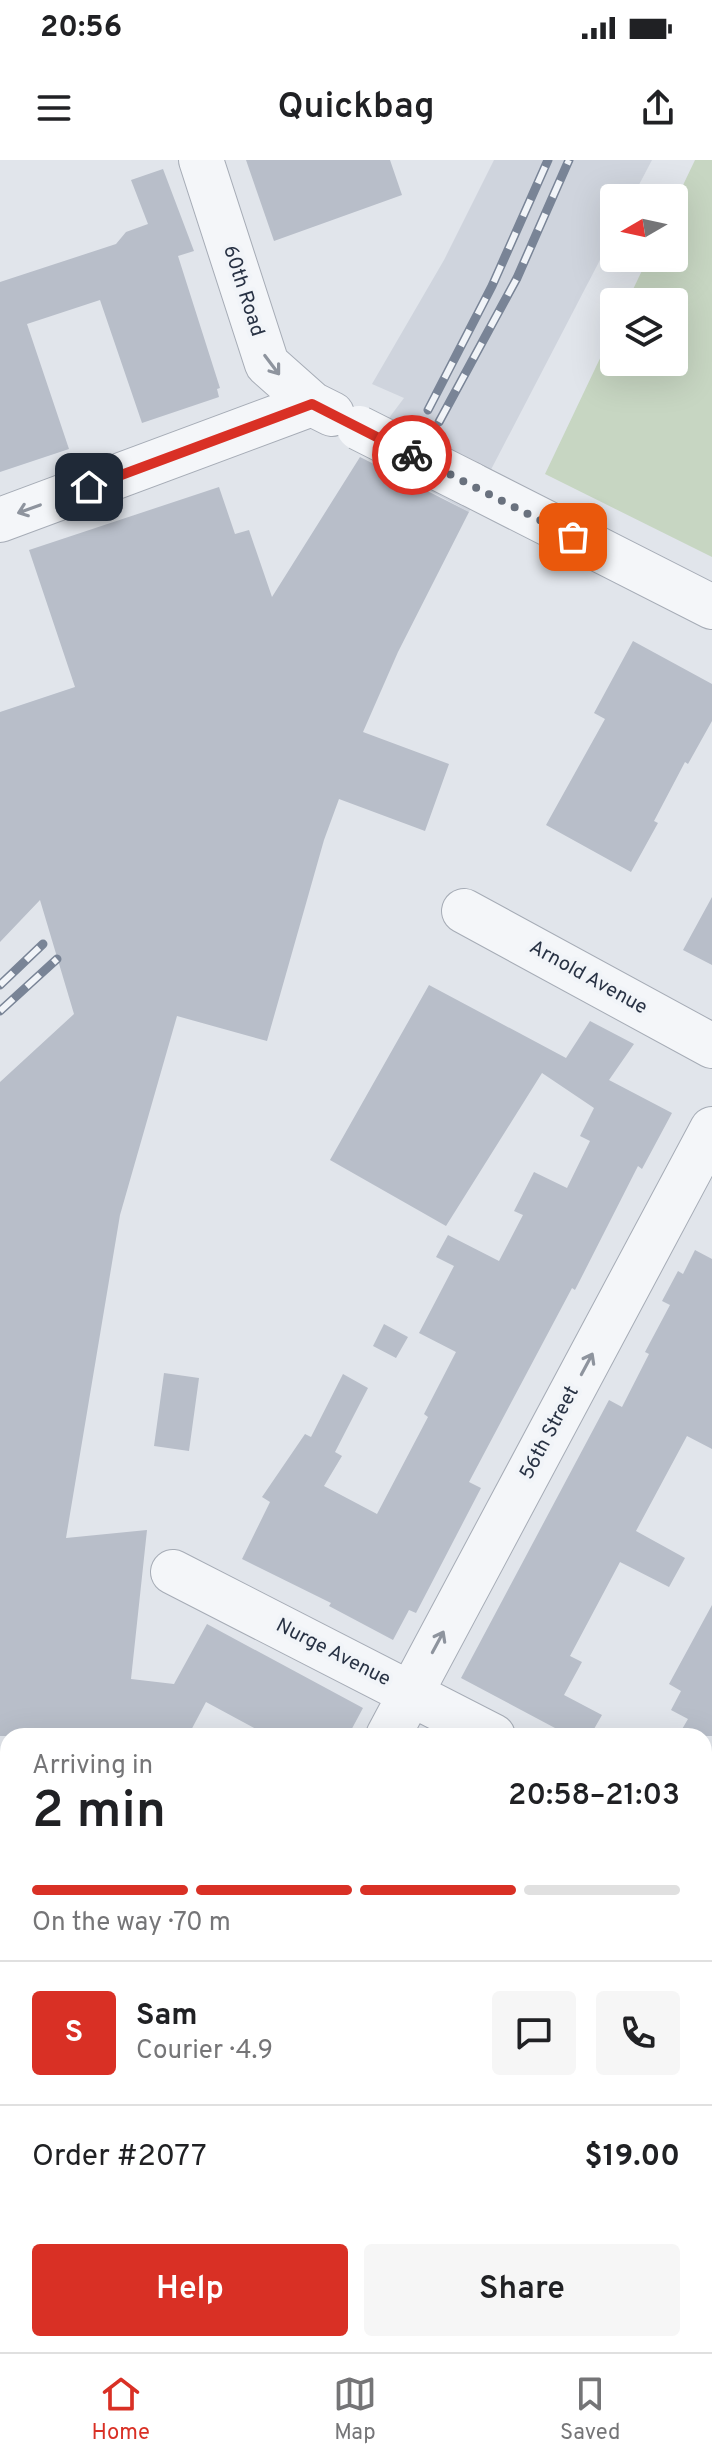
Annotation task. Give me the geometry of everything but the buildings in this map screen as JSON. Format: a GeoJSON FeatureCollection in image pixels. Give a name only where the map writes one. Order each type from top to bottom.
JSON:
{"type":"FeatureCollection","features":[{"type":"Feature","properties":{"kind":"street","name":"60th Road"},"geometry":{"type":"LineString","coordinates":[[201,160],[267,364],[312,404],[712,607]]}},
{"type":"Feature","properties":{"kind":"street"},"geometry":{"type":"LineString","coordinates":[[0,520],[312,404]]}},
{"type":"Feature","properties":{"kind":"street","name":"Arnold Avenue"},"geometry":{"type":"LineString","coordinates":[[464,911],[712,1046]]}},
{"type":"Feature","properties":{"kind":"street","name":"56th Street"},"geometry":{"type":"LineString","coordinates":[[392,1728],[712,1129]]}},
{"type":"Feature","properties":{"kind":"street","name":"Nurge Avenue"},"geometry":{"type":"LineString","coordinates":[[173,1572],[478,1728]]}},
{"type":"Feature","properties":{"kind":"shaded area"},"geometry":{"type":"Polygon","coordinates":[[[494,160],[652,160],[639,184],[600,184],[600,260],[469,512],[362,454],[404,398],[372,384],[444,260],[494,160]]]}},
{"type":"Feature","properties":{"kind":"green space"},"geometry":{"type":"Polygon","coordinates":[[[695,160],[712,160],[712,557],[545,474],[600,358],[600,376],[688,376],[688,288],[634,288],[641,272],[688,272],[688,184],[684,184],[695,160]]]}},
{"type":"Feature","properties":{"kind":"railway"},"geometry":{"type":"LineString","coordinates":[[428,410],[492,286],[548,160]]}},
{"type":"Feature","properties":{"kind":"railway"},"geometry":{"type":"LineString","coordinates":[[439,422],[517,278],[569,160]]}},
{"type":"Feature","properties":{"kind":"railway"},"geometry":{"type":"LineString","coordinates":[[0,985],[43,944]]}},
{"type":"Feature","properties":{"kind":"railway"},"geometry":{"type":"LineString","coordinates":[[0,1011],[57,959]]}},
{"type":"Feature","properties":{"kind":"way so far"},"geometry":{"type":"LineString","coordinates":[[412,455],[573,537]]}},
{"type":"Feature","properties":{"kind":"route"},"geometry":{"type":"LineString","coordinates":[[89,487],[312,404],[412,455]]}}]}
